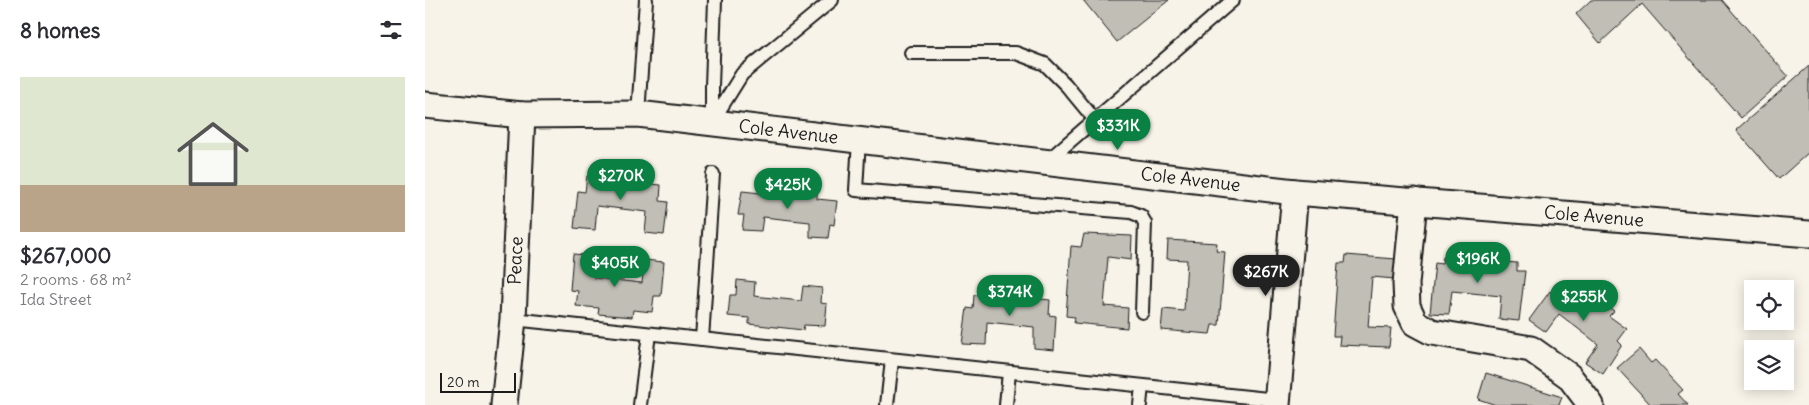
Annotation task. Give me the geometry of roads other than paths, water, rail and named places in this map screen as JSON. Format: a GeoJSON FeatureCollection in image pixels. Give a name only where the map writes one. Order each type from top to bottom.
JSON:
{"type":"FeatureCollection","features":[{"type":"Feature","properties":{"kind":"street","name":"Cole Avenue"},"geometry":{"type":"LineString","coordinates":[[425,105],[521,115],[638,114],[1295,192],[1809,234]]}},
{"type":"Feature","properties":{"kind":"street","name":"Peace"},"geometry":{"type":"LineString","coordinates":[[504,405],[513,319],[521,115]]}},
{"type":"Feature","properties":{"kind":"street"},"geometry":{"type":"LineString","coordinates":[[1277,403],[1295,192]]}},
{"type":"Feature","properties":{"kind":"street"},"geometry":{"type":"LineString","coordinates":[[1414,202],[1407,306],[1415,323],[1432,332],[1531,349],[1569,376],[1591,405]]}},
{"type":"Feature","properties":{"kind":"lane"},"geometry":{"type":"LineString","coordinates":[[638,114],[646,0]]}},
{"type":"Feature","properties":{"kind":"lane"},"geometry":{"type":"LineString","coordinates":[[712,122],[711,86],[715,0]]}},
{"type":"Feature","properties":{"kind":"lane"},"geometry":{"type":"LineString","coordinates":[[712,122],[742,74],[833,0]]}},
{"type":"Feature","properties":{"kind":"lane"},"geometry":{"type":"LineString","coordinates":[[1046,162],[1233,0]]}},
{"type":"Feature","properties":{"kind":"lane"},"geometry":{"type":"LineString","coordinates":[[911,53],[1016,53],[1045,64],[1066,85],[1095,120]]}},
{"type":"Feature","properties":{"kind":"lane"},"geometry":{"type":"LineString","coordinates":[[859,140],[856,190],[1131,212],[1141,216],[1145,223],[1142,312]]}},
{"type":"Feature","properties":{"kind":"lane"},"geometry":{"type":"LineString","coordinates":[[702,339],[713,174]]}},
{"type":"Feature","properties":{"kind":"lane"},"geometry":{"type":"LineString","coordinates":[[513,319],[1142,386],[1277,403]]}},
{"type":"Feature","properties":{"kind":"lane"},"geometry":{"type":"LineString","coordinates":[[641,405],[649,334]]}},
{"type":"Feature","properties":{"kind":"lane"},"geometry":{"type":"LineString","coordinates":[[887,405],[892,360]]}},
{"type":"Feature","properties":{"kind":"lane"},"geometry":{"type":"LineString","coordinates":[[1006,405],[1009,372]]}},
{"type":"Feature","properties":{"kind":"lane"},"geometry":{"type":"LineString","coordinates":[[1140,405],[1142,386]]}}]}
